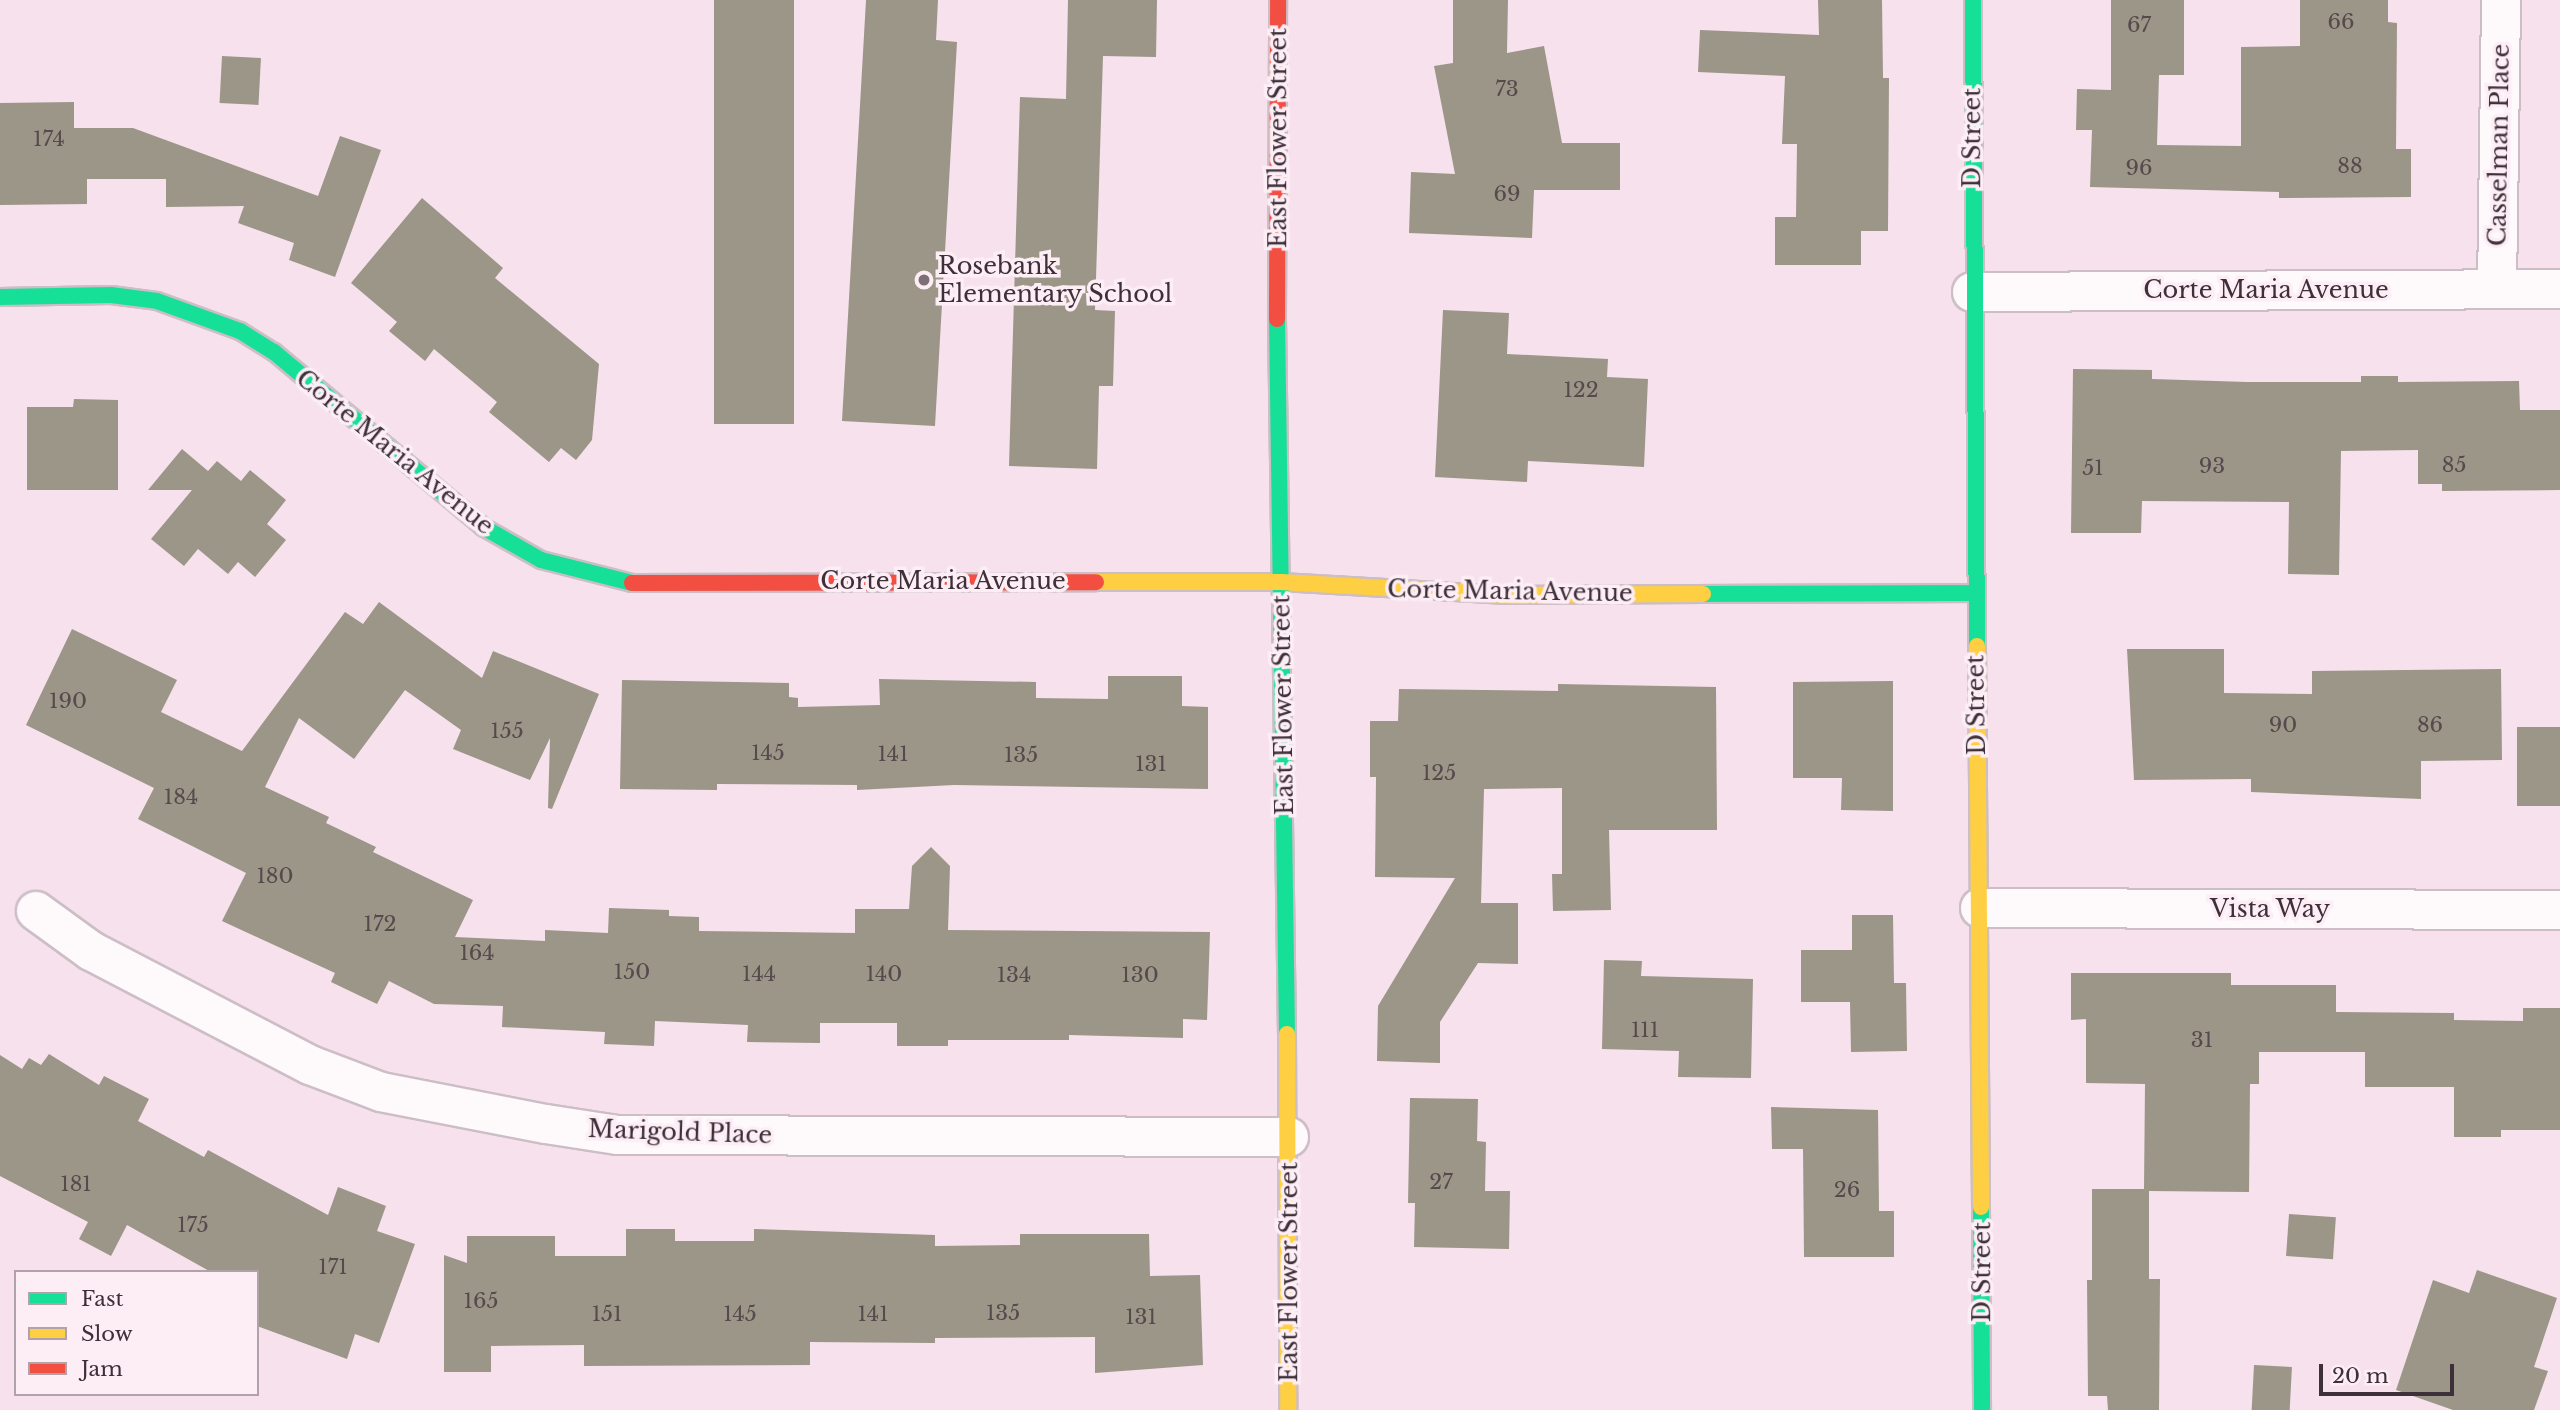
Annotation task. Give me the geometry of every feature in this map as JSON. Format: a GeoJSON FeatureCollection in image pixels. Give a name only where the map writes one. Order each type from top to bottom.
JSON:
{"type":"FeatureCollection","features":[{"type":"Feature","properties":{"kind":"street","name":"East Flower Street"},"geometry":{"type":"LineString","coordinates":[[1278,0],[1281,582],[1289,1137],[1288,1410]]}},
{"type":"Feature","properties":{"kind":"street","name":"D Street"},"geometry":{"type":"LineString","coordinates":[[1973,0],[1972,292],[1980,908],[1982,1410]]}},
{"type":"Feature","properties":{"kind":"street","name":"Casselman Place"},"geometry":{"type":"LineString","coordinates":[[2497,289],[2501,0]]}},
{"type":"Feature","properties":{"kind":"street","name":"Corte Maria Avenue"},"geometry":{"type":"LineString","coordinates":[[1972,292],[2560,289]]}},
{"type":"Feature","properties":{"kind":"street","name":"Corte Maria Avenue"},"geometry":{"type":"LineString","coordinates":[[0,297],[111,295],[157,301],[240,331],[274,352],[483,527],[541,560],[619,583],[1281,582],[1507,595],[1974,593]]}},
{"type":"Feature","properties":{"kind":"street","name":"Vista Way"},"geometry":{"type":"LineString","coordinates":[[1980,908],[2560,911]]}},
{"type":"Feature","properties":{"kind":"street","name":"Marigold Place"},"geometry":{"type":"LineString","coordinates":[[36,911],[91,951],[310,1065],[381,1092],[546,1124],[617,1135],[1289,1137]]}},
{"type":"Feature","properties":{"kind":"building"},"geometry":{"type":"Polygon","coordinates":[[[714,0],[794,0],[794,424],[714,424],[714,0]]]}},
{"type":"Feature","properties":{"kind":"building"},"geometry":{"type":"Polygon","coordinates":[[[866,0],[938,0],[936,40],[957,42],[935,426],[842,421],[866,0]]]}},
{"type":"Feature","properties":{"kind":"building"},"geometry":{"type":"Polygon","coordinates":[[[1068,0],[1157,0],[1156,57],[1103,56],[1095,310],[1115,311],[1113,386],[1099,386],[1097,469],[1009,466],[1020,97],[1066,99],[1068,0]]]}},
{"type":"Feature","properties":{"kind":"building"},"geometry":{"type":"Polygon","coordinates":[[[1453,0],[1508,0],[1507,53],[1544,46],[1562,143],[1620,143],[1620,190],[1534,190],[1532,238],[1409,233],[1411,172],[1455,174],[1434,66],[1453,63],[1453,0]]]}},
{"type":"Feature","properties":{"kind":"building"},"geometry":{"type":"Polygon","coordinates":[[[1818,0],[1882,0],[1883,78],[1889,78],[1888,231],[1861,231],[1861,265],[1775,265],[1775,217],[1796,217],[1797,144],[1782,144],[1785,76],[1698,72],[1700,30],[1819,35],[1818,0]]]}},
{"type":"Feature","properties":{"kind":"building"},"geometry":{"type":"Polygon","coordinates":[[[2111,0],[2184,0],[2184,75],[2159,75],[2157,145],[2241,146],[2241,47],[2300,46],[2300,0],[2388,0],[2388,22],[2397,23],[2396,149],[2411,149],[2411,197],[2279,198],[2279,192],[2090,187],[2092,130],[2076,130],[2077,89],[2111,90],[2111,0]]]}},
{"type":"Feature","properties":{"kind":"building"},"geometry":{"type":"Polygon","coordinates":[[[222,56],[261,58],[258,105],[220,103],[222,56]]]}},
{"type":"Feature","properties":{"kind":"building"},"geometry":{"type":"Polygon","coordinates":[[[74,102],[74,128],[133,128],[318,196],[340,136],[381,150],[335,277],[289,260],[294,243],[238,223],[244,206],[166,207],[166,179],[87,179],[87,204],[0,205],[0,103],[74,102]]]}},
{"type":"Feature","properties":{"kind":"building"},"geometry":{"type":"Polygon","coordinates":[[[422,198],[503,268],[495,278],[599,364],[592,440],[576,460],[561,448],[549,462],[489,412],[497,402],[434,349],[425,361],[389,331],[397,322],[351,283],[422,198]]]}},
{"type":"Feature","properties":{"kind":"building"},"geometry":{"type":"Polygon","coordinates":[[[1443,310],[1509,313],[1507,354],[1608,359],[1607,377],[1648,379],[1644,467],[1528,461],[1527,482],[1435,477],[1443,310]]]}},
{"type":"Feature","properties":{"kind":"building"},"geometry":{"type":"Polygon","coordinates":[[[2073,369],[2152,370],[2152,379],[2247,382],[2361,382],[2361,376],[2398,376],[2398,382],[2519,381],[2520,410],[2560,410],[2560,490],[2442,491],[2442,484],[2418,484],[2418,450],[2341,451],[2339,575],[2288,574],[2289,502],[2142,501],[2141,533],[2071,533],[2073,369]]]}},
{"type":"Feature","properties":{"kind":"building"},"geometry":{"type":"Polygon","coordinates":[[[74,399],[118,400],[118,490],[27,490],[27,407],[73,407],[74,399]]]}},
{"type":"Feature","properties":{"kind":"building"},"geometry":{"type":"Polygon","coordinates":[[[182,449],[208,471],[217,461],[241,481],[250,470],[286,500],[267,524],[286,540],[255,577],[238,562],[228,574],[198,549],[184,566],[151,539],[192,490],[148,490],[182,449]]]}},
{"type":"Feature","properties":{"kind":"building"},"geometry":{"type":"Polygon","coordinates":[[[379,602],[482,678],[493,651],[599,694],[552,809],[548,808],[550,738],[530,780],[453,749],[461,730],[405,690],[354,759],[299,718],[265,787],[329,817],[326,823],[376,847],[373,852],[473,900],[455,937],[545,941],[545,930],[608,933],[609,908],[669,910],[669,916],[699,917],[699,931],[855,933],[855,909],[909,909],[912,866],[931,847],[950,866],[948,930],[1210,932],[1207,1020],[1183,1019],[1183,1038],[1069,1035],[1069,1040],[948,1040],[948,1046],[897,1046],[897,1023],[820,1023],[820,1043],[747,1042],[748,1025],[655,1021],[654,1046],[604,1044],[605,1032],[502,1027],[503,1006],[434,1004],[389,981],[377,1004],[331,982],[335,973],[222,921],[246,873],[138,819],[154,788],[26,725],[72,629],[177,680],[161,712],[242,751],[345,612],[363,624],[379,602]]]}},
{"type":"Feature","properties":{"kind":"building"},"geometry":{"type":"Polygon","coordinates":[[[2127,649],[2224,649],[2224,693],[2312,694],[2312,671],[2501,669],[2502,760],[2421,761],[2421,799],[2251,792],[2251,779],[2134,780],[2127,649]]]}},
{"type":"Feature","properties":{"kind":"building"},"geometry":{"type":"Polygon","coordinates":[[[1108,676],[1182,676],[1182,706],[1208,707],[1208,789],[954,785],[857,790],[857,785],[717,784],[717,790],[620,789],[622,680],[789,683],[789,697],[798,698],[798,707],[880,705],[879,679],[1036,682],[1036,698],[1108,699],[1108,676]]]}},
{"type":"Feature","properties":{"kind":"building"},"geometry":{"type":"Polygon","coordinates":[[[1893,681],[1893,811],[1841,810],[1842,778],[1793,778],[1793,682],[1893,681]]]}},
{"type":"Feature","properties":{"kind":"building"},"geometry":{"type":"Polygon","coordinates":[[[1558,684],[1716,687],[1717,830],[1609,830],[1611,910],[1553,911],[1552,874],[1562,874],[1562,788],[1484,789],[1481,903],[1518,903],[1518,964],[1478,963],[1440,1022],[1440,1063],[1377,1061],[1378,1006],[1455,878],[1375,877],[1376,777],[1370,777],[1370,721],[1398,721],[1399,689],[1558,691],[1558,684]]]}},
{"type":"Feature","properties":{"kind":"building"},"geometry":{"type":"Polygon","coordinates":[[[2517,727],[2560,727],[2560,806],[2517,806],[2517,727]]]}},
{"type":"Feature","properties":{"kind":"building"},"geometry":{"type":"Polygon","coordinates":[[[1852,915],[1893,915],[1894,983],[1906,983],[1907,1051],[1851,1052],[1850,1002],[1801,1002],[1801,950],[1852,950],[1852,915]]]}},
{"type":"Feature","properties":{"kind":"building"},"geometry":{"type":"Polygon","coordinates":[[[1604,960],[1642,961],[1641,976],[1753,979],[1751,1078],[1678,1077],[1679,1051],[1602,1049],[1604,960]]]}},
{"type":"Feature","properties":{"kind":"building"},"geometry":{"type":"Polygon","coordinates":[[[2071,973],[2231,973],[2231,985],[2336,985],[2336,1012],[2454,1013],[2454,1020],[2523,1021],[2523,1008],[2560,1008],[2560,1130],[2501,1130],[2501,1137],[2454,1137],[2454,1087],[2365,1087],[2365,1052],[2259,1052],[2259,1084],[2250,1084],[2249,1192],[2149,1191],[2149,1279],[2160,1279],[2159,1410],[2108,1410],[2107,1396],[2088,1396],[2087,1280],[2092,1280],[2092,1189],[2144,1189],[2145,1084],[2086,1083],[2086,1019],[2071,1020],[2071,973]]]}},
{"type":"Feature","properties":{"kind":"building"},"geometry":{"type":"Polygon","coordinates":[[[49,1054],[99,1085],[104,1076],[149,1099],[138,1121],[204,1157],[208,1150],[328,1215],[338,1187],[386,1206],[377,1231],[415,1244],[379,1343],[355,1334],[347,1359],[259,1327],[259,1270],[207,1270],[127,1225],[111,1256],[79,1239],[88,1222],[0,1176],[0,1055],[22,1069],[29,1058],[41,1065],[49,1054]]]}},
{"type":"Feature","properties":{"kind":"building"},"geometry":{"type":"Polygon","coordinates":[[[1410,1098],[1478,1099],[1477,1141],[1486,1142],[1485,1191],[1510,1191],[1509,1249],[1414,1247],[1415,1203],[1408,1203],[1410,1098]]]}},
{"type":"Feature","properties":{"kind":"building"},"geometry":{"type":"Polygon","coordinates":[[[1771,1107],[1878,1110],[1879,1211],[1894,1211],[1894,1257],[1804,1257],[1803,1149],[1772,1149],[1771,1107]]]}},
{"type":"Feature","properties":{"kind":"building"},"geometry":{"type":"Polygon","coordinates":[[[2289,1214],[2336,1217],[2333,1259],[2286,1256],[2289,1214]]]}},
{"type":"Feature","properties":{"kind":"building"},"geometry":{"type":"Polygon","coordinates":[[[626,1229],[675,1229],[675,1241],[754,1241],[754,1229],[935,1235],[935,1246],[1020,1245],[1020,1234],[1149,1234],[1150,1276],[1200,1275],[1203,1365],[1095,1373],[1095,1337],[935,1338],[935,1343],[810,1342],[810,1365],[584,1366],[584,1345],[491,1346],[491,1372],[444,1372],[444,1255],[467,1263],[467,1236],[555,1236],[555,1256],[626,1256],[626,1229]]]}},
{"type":"Feature","properties":{"kind":"building"},"geometry":{"type":"Polygon","coordinates":[[[2477,1270],[2557,1298],[2534,1367],[2548,1371],[2534,1410],[2453,1410],[2396,1390],[2433,1280],[2469,1293],[2477,1270]]]}},
{"type":"Feature","properties":{"kind":"building"},"geometry":{"type":"Polygon","coordinates":[[[2254,1365],[2292,1367],[2290,1410],[2252,1410],[2254,1365]]]}},
{"type":"Feature","properties":{"kind":"traffic: fast"},"geometry":{"type":"LineString","coordinates":[[1973,0],[1977,646]]}},
{"type":"Feature","properties":{"kind":"traffic: fast"},"geometry":{"type":"LineString","coordinates":[[0,297],[111,295],[157,301],[240,331],[274,352],[483,527],[541,560],[632,583]]}},
{"type":"Feature","properties":{"kind":"traffic: fast"},"geometry":{"type":"LineString","coordinates":[[1277,319],[1287,1034]]}},
{"type":"Feature","properties":{"kind":"traffic: fast"},"geometry":{"type":"LineString","coordinates":[[1703,594],[1974,593]]}},
{"type":"Feature","properties":{"kind":"traffic: fast"},"geometry":{"type":"LineString","coordinates":[[1981,1207],[1982,1410]]}},
{"type":"Feature","properties":{"kind":"traffic: slow"},"geometry":{"type":"LineString","coordinates":[[1096,582],[1281,582],[1507,595],[1703,594]]}},
{"type":"Feature","properties":{"kind":"traffic: slow"},"geometry":{"type":"LineString","coordinates":[[1977,646],[1981,1207]]}},
{"type":"Feature","properties":{"kind":"traffic: slow"},"geometry":{"type":"LineString","coordinates":[[1287,1034],[1288,1410]]}},
{"type":"Feature","properties":{"kind":"traffic: jam"},"geometry":{"type":"LineString","coordinates":[[1277,319],[1278,0]]}},
{"type":"Feature","properties":{"kind":"traffic: jam"},"geometry":{"type":"LineString","coordinates":[[632,583],[1096,582]]}},
{"type":"Feature","properties":{"kind":"place","name":"Rosebank Elementary School"},"geometry":{"type":"Point","coordinates":[924,280]}}]}
